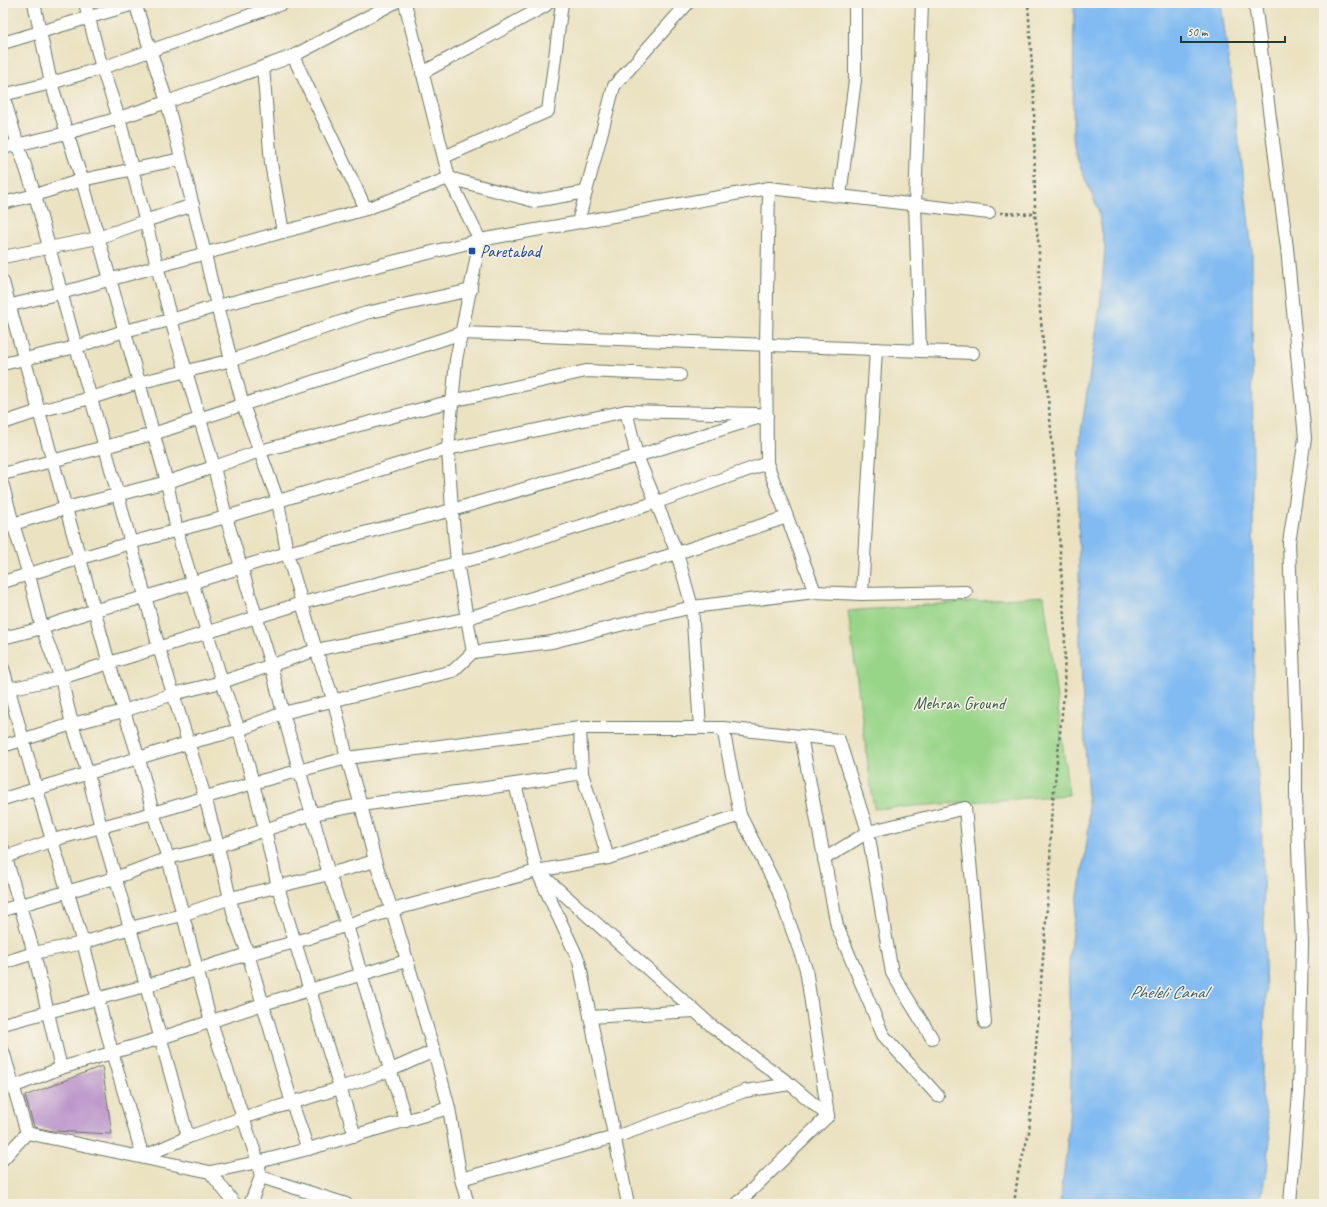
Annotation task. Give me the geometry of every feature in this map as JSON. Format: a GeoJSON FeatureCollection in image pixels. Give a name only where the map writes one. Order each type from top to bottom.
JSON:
{"type":"FeatureCollection","features":[{"type":"Feature","properties":{"kind":"street"},"geometry":{"type":"LineString","coordinates":[[34,3],[51,83],[82,180],[152,434],[167,482],[177,531],[206,633],[239,730],[266,829],[278,887],[355,1136]]}},
{"type":"Feature","properties":{"kind":"street"},"geometry":{"type":"LineString","coordinates":[[85,3],[102,68],[119,118],[171,320],[214,468],[226,517],[271,665],[299,771],[329,874],[347,925],[406,1121]]}},
{"type":"Feature","properties":{"kind":"street"},"geometry":{"type":"LineString","coordinates":[[3,43],[136,3],[167,102],[243,405],[278,501],[287,552],[316,650],[334,701],[347,758],[375,860],[392,910],[434,1051],[449,1108],[461,1180],[468,1204]]}},
{"type":"Feature","properties":{"kind":"street"},"geometry":{"type":"LineString","coordinates":[[284,3],[102,68],[3,95],[35,195],[159,648],[205,797],[234,916],[248,954],[292,1103],[308,1149]]}},
{"type":"Feature","properties":{"kind":"street"},"geometry":{"type":"LineString","coordinates":[[3,148],[67,133],[119,118],[293,56],[394,3]]}},
{"type":"Feature","properties":{"kind":"street"},"geometry":{"type":"LineString","coordinates":[[405,3],[449,178],[480,240],[456,360],[448,449],[457,562],[473,652]]}},
{"type":"Feature","properties":{"kind":"street"},"geometry":{"type":"LineString","coordinates":[[422,73],[548,3]]}},
{"type":"Feature","properties":{"kind":"street"},"geometry":{"type":"LineString","coordinates":[[444,158],[548,112],[562,3]]}},
{"type":"Feature","properties":{"kind":"street"},"geometry":{"type":"LineString","coordinates":[[578,222],[614,86],[688,3]]}},
{"type":"Feature","properties":{"kind":"street"},"geometry":{"type":"LineString","coordinates":[[840,196],[855,80],[855,3]]}},
{"type":"Feature","properties":{"kind":"street"},"geometry":{"type":"LineString","coordinates":[[920,350],[915,205],[922,3]]}},
{"type":"Feature","properties":{"kind":"street"},"geometry":{"type":"LineString","coordinates":[[1255,3],[1287,248],[1305,438],[1289,543],[1296,732],[1296,798],[1302,943],[1299,1092],[1290,1204]]}},
{"type":"Feature","properties":{"kind":"street"},"geometry":{"type":"LineString","coordinates":[[293,56],[366,209]]}},
{"type":"Feature","properties":{"kind":"street"},"geometry":{"type":"LineString","coordinates":[[263,67],[271,163],[283,232]]}},
{"type":"Feature","properties":{"kind":"street"},"geometry":{"type":"LineString","coordinates":[[3,203],[35,195],[82,180],[181,159]]}},
{"type":"Feature","properties":{"kind":"street"},"geometry":{"type":"LineString","coordinates":[[6,306],[110,280],[366,209],[449,178],[534,201],[586,192]]}},
{"type":"Feature","properties":{"kind":"street"},"geometry":{"type":"LineString","coordinates":[[769,188],[766,344],[767,463],[814,592]]}},
{"type":"Feature","properties":{"kind":"street"},"geometry":{"type":"LineString","coordinates":[[3,364],[76,347],[124,331],[171,320],[217,306],[480,240],[769,188],[989,213]]}},
{"type":"Feature","properties":{"kind":"street"},"geometry":{"type":"LineString","coordinates":[[3,257],[98,238],[193,205]]}},
{"type":"Feature","properties":{"kind":"street"},"geometry":{"type":"LineString","coordinates":[[3,282],[6,306],[25,359],[109,663],[168,858],[211,1022],[258,1162],[261,1177],[250,1204]]}},
{"type":"Feature","properties":{"kind":"street"},"geometry":{"type":"LineString","coordinates":[[3,423],[39,411],[91,398],[138,383],[232,360],[366,313],[471,290]]}},
{"type":"Feature","properties":{"kind":"street"},"geometry":{"type":"LineString","coordinates":[[3,474],[152,434],[462,333],[973,353]]}},
{"type":"Feature","properties":{"kind":"street"},"geometry":{"type":"LineString","coordinates":[[862,594],[876,349]]}},
{"type":"Feature","properties":{"kind":"street"},"geometry":{"type":"LineString","coordinates":[[8,526],[66,508],[167,482],[214,468],[260,451],[452,401],[586,371],[680,375]]}},
{"type":"Feature","properties":{"kind":"street"},"geometry":{"type":"LineString","coordinates":[[3,582],[81,558],[226,517],[448,449],[626,411],[767,415]]}},
{"type":"Feature","properties":{"kind":"street"},"geometry":{"type":"LineString","coordinates":[[626,411],[637,456],[677,553],[692,608],[700,728]]}},
{"type":"Feature","properties":{"kind":"street"},"geometry":{"type":"LineString","coordinates":[[3,638],[42,628],[95,610],[193,583],[287,552],[452,510],[637,456],[767,415]]}},
{"type":"Feature","properties":{"kind":"street"},"geometry":{"type":"LineString","coordinates":[[6,689],[61,678],[302,603],[496,553],[657,502],[767,463]]}},
{"type":"Feature","properties":{"kind":"street"},"geometry":{"type":"LineString","coordinates":[[3,486],[8,526],[29,575],[42,628],[61,678],[72,724],[88,774],[101,828],[188,1137]]}},
{"type":"Feature","properties":{"kind":"street"},"geometry":{"type":"LineString","coordinates":[[3,746],[72,724],[124,711],[173,694],[222,682],[316,650],[468,618],[787,517]]}},
{"type":"Feature","properties":{"kind":"street"},"geometry":{"type":"LineString","coordinates":[[3,800],[188,743],[239,730],[283,713],[453,671],[473,652],[552,642],[692,608],[814,592],[862,594],[966,592]]}},
{"type":"Feature","properties":{"kind":"street"},"geometry":{"type":"LineString","coordinates":[[3,668],[6,689],[24,740],[37,790],[83,943],[112,1052],[144,1157]]}},
{"type":"Feature","properties":{"kind":"street"},"geometry":{"type":"LineString","coordinates":[[580,728],[582,773],[608,858]]}},
{"type":"Feature","properties":{"kind":"street"},"geometry":{"type":"LineString","coordinates":[[61,1068],[34,953],[4,855],[53,840],[154,813],[253,783],[347,758],[580,728],[723,728],[839,740],[868,832],[892,973],[932,1038]]}},
{"type":"Feature","properties":{"kind":"street"},"geometry":{"type":"LineString","coordinates":[[723,728],[740,815],[777,888],[806,969],[828,1116]]}},
{"type":"Feature","properties":{"kind":"street"},"geometry":{"type":"LineString","coordinates":[[800,736],[837,926],[883,1035],[938,1096]]}},
{"type":"Feature","properties":{"kind":"street"},"geometry":{"type":"LineString","coordinates":[[3,910],[115,878],[168,858],[218,846],[312,814],[361,805],[515,784],[582,773]]}},
{"type":"Feature","properties":{"kind":"street"},"geometry":{"type":"LineString","coordinates":[[515,784],[537,871],[579,961],[628,1204]]}},
{"type":"Feature","properties":{"kind":"street"},"geometry":{"type":"LineString","coordinates":[[824,859],[868,832],[965,808],[985,1023]]}},
{"type":"Feature","properties":{"kind":"street"},"geometry":{"type":"LineString","coordinates":[[3,1024],[146,986],[248,954],[296,942],[392,910],[537,871],[608,858],[740,815]]}},
{"type":"Feature","properties":{"kind":"street"},"geometry":{"type":"LineString","coordinates":[[3,963],[34,953],[83,943],[130,928],[182,915],[230,898],[329,874],[375,860]]}},
{"type":"Feature","properties":{"kind":"street"},"geometry":{"type":"LineString","coordinates":[[537,871],[713,1027],[790,1084],[828,1116]]}},
{"type":"Feature","properties":{"kind":"street"},"geometry":{"type":"LineString","coordinates":[[8,1085],[161,1038],[263,1004],[406,961]]}},
{"type":"Feature","properties":{"kind":"street"},"geometry":{"type":"LineString","coordinates":[[590,1017],[694,1010]]}},
{"type":"Feature","properties":{"kind":"street"},"geometry":{"type":"LineString","coordinates":[[3,1051],[8,1085],[27,1133]]}},
{"type":"Feature","properties":{"kind":"street"},"geometry":{"type":"LineString","coordinates":[[144,1157],[188,1137],[242,1118],[340,1088],[391,1070],[434,1051]]}},
{"type":"Feature","properties":{"kind":"street"},"geometry":{"type":"LineString","coordinates":[[461,1180],[615,1137],[745,1091],[790,1084]]}},
{"type":"Feature","properties":{"kind":"street"},"geometry":{"type":"LineString","coordinates":[[27,1133],[210,1172],[258,1162],[308,1149],[449,1108]]}},
{"type":"Feature","properties":{"kind":"street"},"geometry":{"type":"LineString","coordinates":[[738,1204],[828,1116]]}},
{"type":"Feature","properties":{"kind":"street"},"geometry":{"type":"LineString","coordinates":[[3,1159],[27,1133]]}},
{"type":"Feature","properties":{"kind":"street"},"geometry":{"type":"LineString","coordinates":[[210,1172],[235,1204]]}},
{"type":"Feature","properties":{"kind":"street"},"geometry":{"type":"LineString","coordinates":[[261,1177],[346,1204]]}},
{"type":"Feature","properties":{"kind":"path"},"geometry":{"type":"LineString","coordinates":[[1014,1204],[1018,1174],[1029,1133],[1050,871],[1051,819],[1064,694],[1065,634],[1056,484],[1039,299],[1039,248],[1035,214],[1034,99],[1028,3]]}},
{"type":"Feature","properties":{"kind":"path"},"geometry":{"type":"LineString","coordinates":[[989,213],[1035,214]]}},
{"type":"Feature","properties":{"kind":"green space","name":"Mehran Ground"},"geometry":{"type":"Polygon","coordinates":[[[1044,596],[1069,795],[874,809],[848,611],[1044,596]]]}},
{"type":"Feature","properties":{"kind":"water","name":"Pheleli Canal"},"geometry":{"type":"Polygon","coordinates":[[[1074,3],[1221,3],[1252,251],[1254,733],[1261,807],[1266,994],[1261,1091],[1270,1139],[1267,1171],[1259,1204],[1060,1204],[1066,1153],[1071,1085],[1069,979],[1070,950],[1089,824],[1080,643],[1078,481],[1081,432],[1101,299],[1105,248],[1098,209],[1075,152],[1073,137],[1074,3]]]}},
{"type":"Feature","properties":{"kind":"building"},"geometry":{"type":"Polygon","coordinates":[[[102,1066],[112,1134],[53,1131],[34,1127],[25,1096],[102,1066]]]}},
{"type":"Feature","properties":{"kind":"place","name":"Paretabad"},"geometry":{"type":"Point","coordinates":[472,251]}}]}
